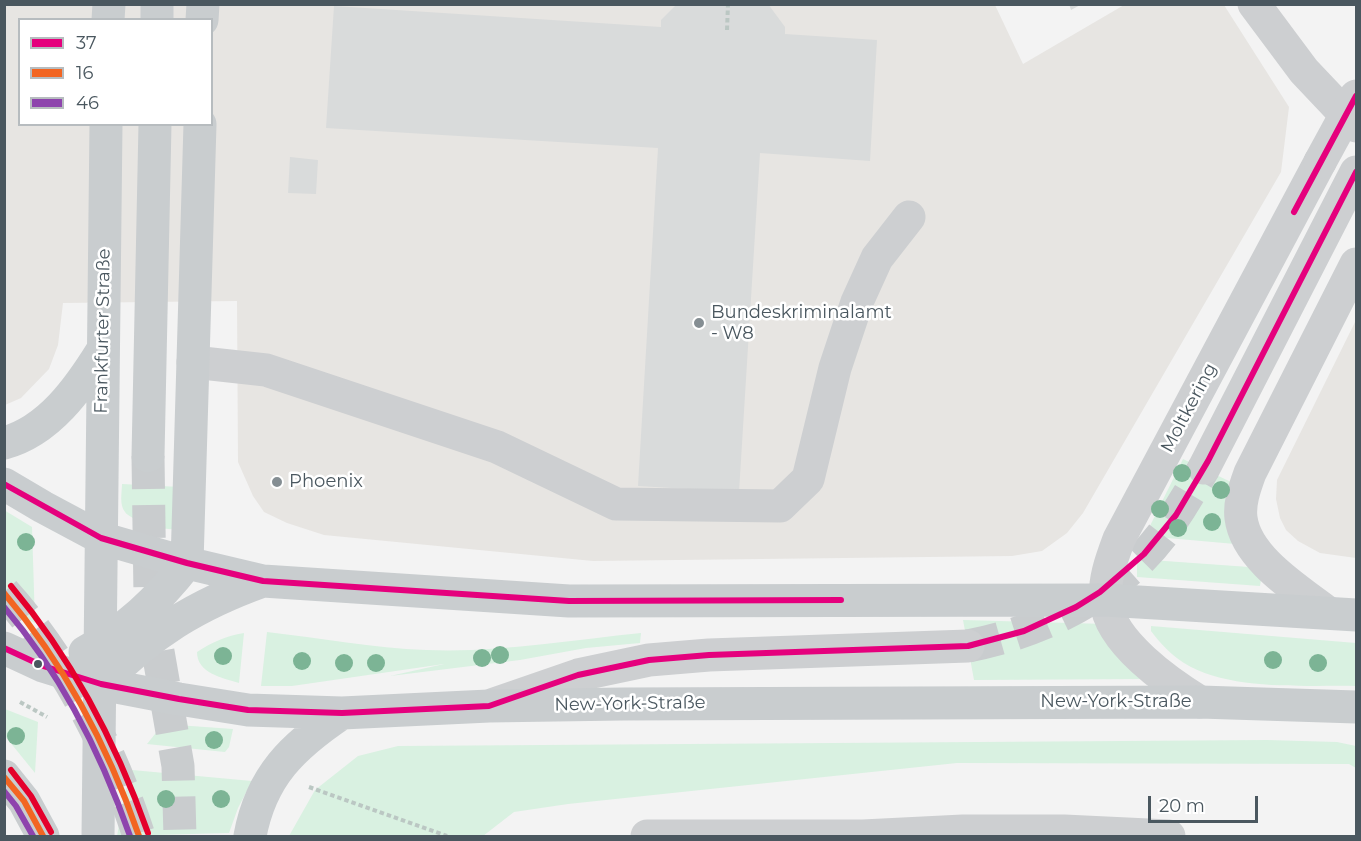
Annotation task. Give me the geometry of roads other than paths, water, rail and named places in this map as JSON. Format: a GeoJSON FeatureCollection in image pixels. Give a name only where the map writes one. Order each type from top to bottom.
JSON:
{"type":"FeatureCollection","features":[{"type":"Feature","properties":{"kind":"main road","name":"Frankfurter Straße"},"geometry":{"type":"LineString","coordinates":[[98,837],[106,126]]}},
{"type":"Feature","properties":{"kind":"main road"},"geometry":{"type":"LineString","coordinates":[[148,456],[155,126]]}},
{"type":"Feature","properties":{"kind":"main road"},"geometry":{"type":"LineString","coordinates":[[43,666],[86,651],[139,617],[187,563],[200,126]]}},
{"type":"Feature","properties":{"kind":"main road"},"geometry":{"type":"LineString","coordinates":[[4,443],[32,432],[53,414],[72,394],[102,351]]}},
{"type":"Feature","properties":{"kind":"main road"},"geometry":{"type":"LineString","coordinates":[[4,484],[101,538],[187,563],[263,581],[569,601],[1105,600],[1342,613]]}},
{"type":"Feature","properties":{"kind":"main road"},"geometry":{"type":"LineString","coordinates":[[101,684],[140,646],[175,621],[213,601],[263,581]]}},
{"type":"Feature","properties":{"kind":"main road","name":"New-York-Straße"},"geometry":{"type":"LineString","coordinates":[[4,648],[43,666],[101,684],[248,710],[342,713],[489,706],[623,704],[1200,702],[1356,707]]}},
{"type":"Feature","properties":{"kind":"main road"},"geometry":{"type":"LineString","coordinates":[[250,837],[261,798],[273,774],[311,735],[342,713]]}},
{"type":"Feature","properties":{"kind":"main road"},"geometry":{"type":"LineString","coordinates":[[4,776],[24,801],[43,837]]}},
{"type":"Feature","properties":{"kind":"street"},"geometry":{"type":"LineString","coordinates":[[1254,4],[1304,72],[1356,126]]}},
{"type":"Feature","properties":{"kind":"street","name":"Moltkering"},"geometry":{"type":"LineString","coordinates":[[1105,600],[1108,576],[1119,539],[1356,96]]}},
{"type":"Feature","properties":{"kind":"street"},"geometry":{"type":"LineString","coordinates":[[1204,468],[1355,175]]}},
{"type":"Feature","properties":{"kind":"street"},"geometry":{"type":"LineString","coordinates":[[193,362],[267,370],[496,447],[616,504],[780,506],[808,479],[835,368],[857,302],[877,258],[909,217]]}},
{"type":"Feature","properties":{"kind":"street"},"geometry":{"type":"LineString","coordinates":[[1342,613],[1287,581],[1257,554],[1243,529],[1240,515],[1243,490],[1250,473],[1356,264]]}},
{"type":"Feature","properties":{"kind":"street"},"geometry":{"type":"LineString","coordinates":[[1105,600],[1114,624],[1142,659],[1175,687],[1200,702]]}},
{"type":"Feature","properties":{"kind":"street"},"geometry":{"type":"LineString","coordinates":[[489,706],[578,675],[649,660],[709,655],[968,646]]}},
{"type":"Feature","properties":{"kind":"street"},"geometry":{"type":"LineString","coordinates":[[647,837],[863,836],[963,831],[1064,831],[1169,837]]}},
{"type":"Feature","properties":{"kind":"tunnel"},"geometry":{"type":"LineString","coordinates":[[148,456],[150,595],[178,766],[180,836]]}},
{"type":"Feature","properties":{"kind":"tunnel"},"geometry":{"type":"LineString","coordinates":[[968,646],[1024,631],[1051,620],[1102,592],[1146,554],[1165,531],[1204,468]]}},
{"type":"Feature","properties":{"kind":"tunnel"},"geometry":{"type":"LineString","coordinates":[[4,592],[47,647],[84,707],[115,771],[139,836]]}},
{"type":"Feature","properties":{"kind":"place","name":"Bundeskriminalamt - W8"},"geometry":{"type":"Point","coordinates":[699,323]}},
{"type":"Feature","properties":{"kind":"place","name":"Phoenix"},"geometry":{"type":"Point","coordinates":[277,482]}}]}
